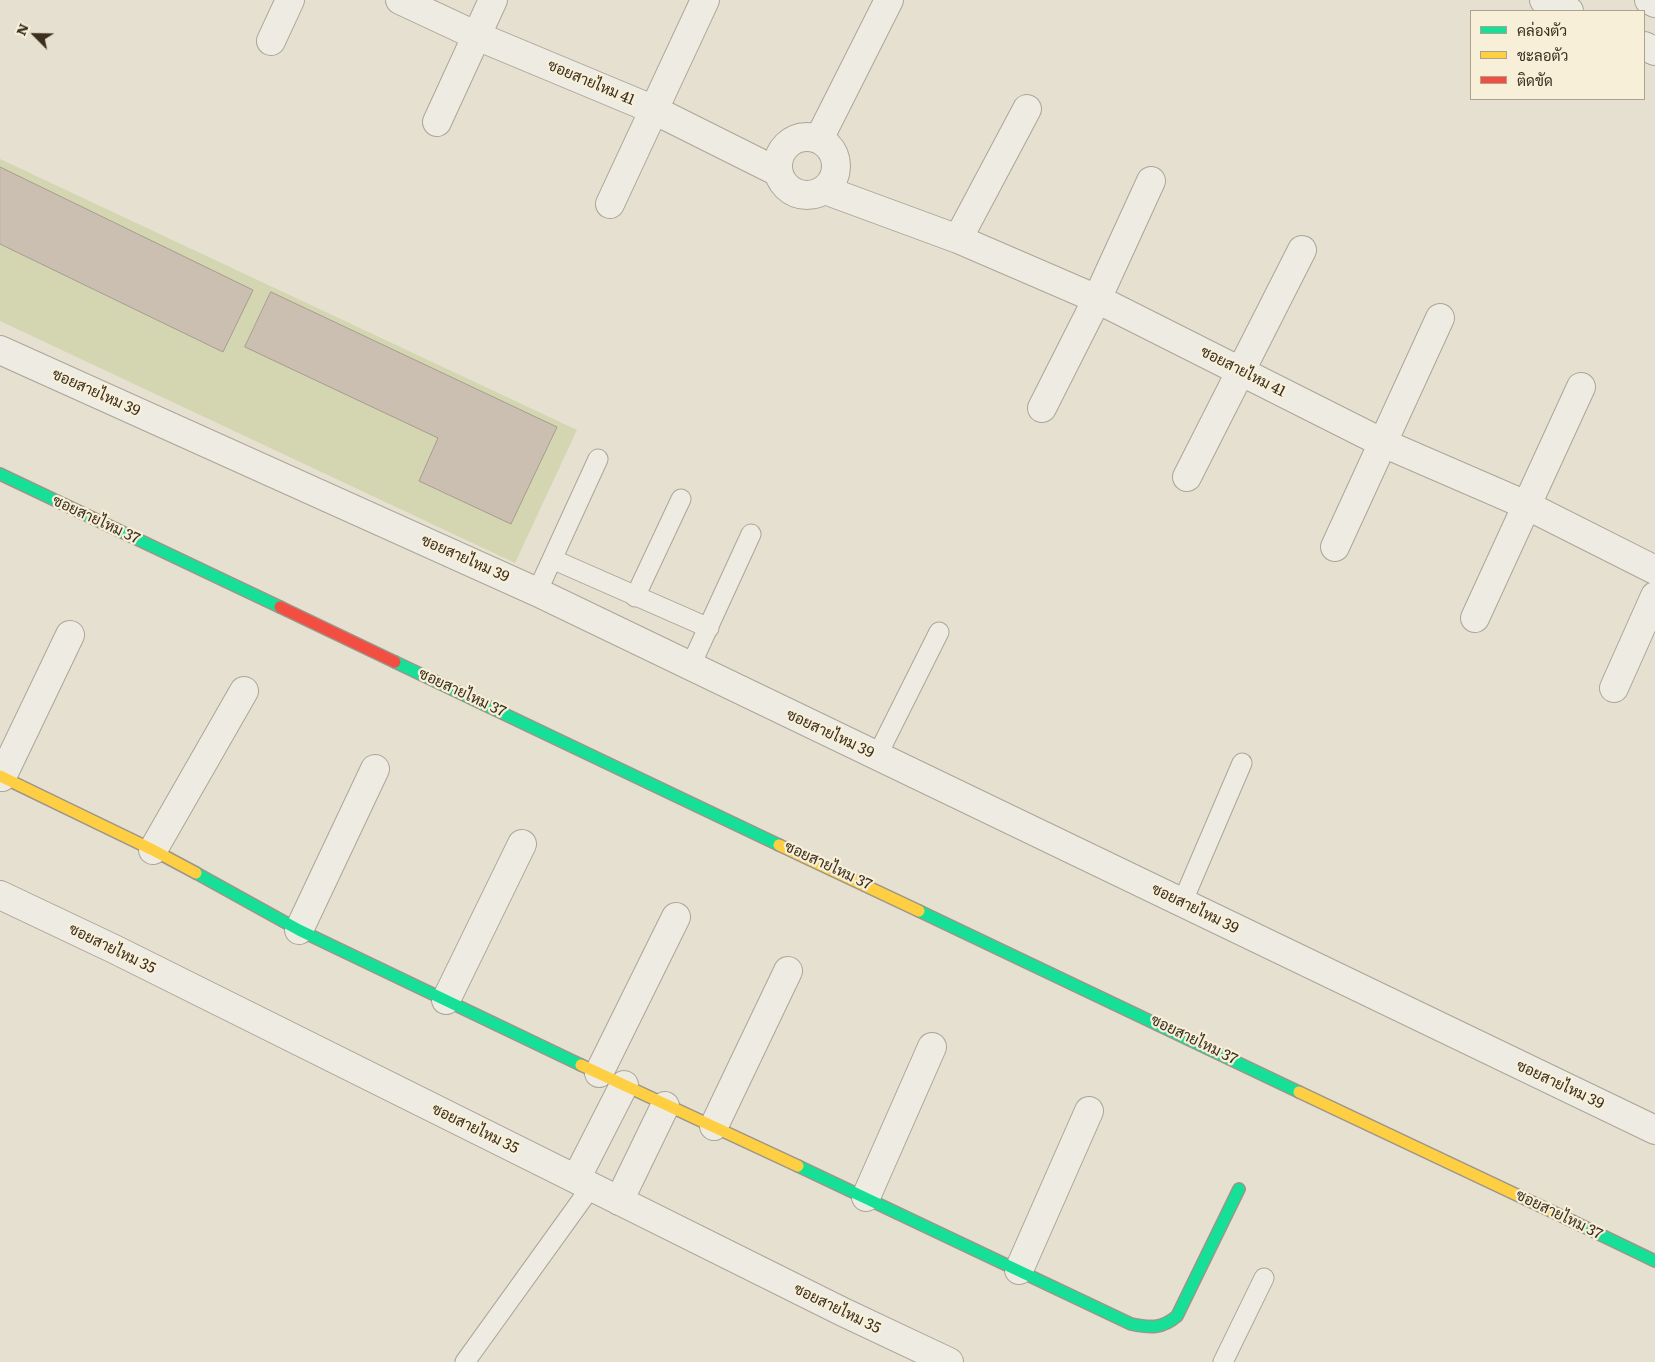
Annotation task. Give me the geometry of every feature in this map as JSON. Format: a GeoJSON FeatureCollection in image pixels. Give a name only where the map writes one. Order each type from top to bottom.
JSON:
{"type":"FeatureCollection","features":[{"type":"Feature","properties":{"kind":"street"},"geometry":{"type":"LineString","coordinates":[[271,41],[290,0]]}},
{"type":"Feature","properties":{"kind":"street","name":"ซอยสายไหม 41"},"geometry":{"type":"LineString","coordinates":[[400,0],[477,36],[652,109],[778,172]]}},
{"type":"Feature","properties":{"kind":"street"},"geometry":{"type":"LineString","coordinates":[[437,122],[493,0]]}},
{"type":"Feature","properties":{"kind":"street"},"geometry":{"type":"LineString","coordinates":[[610,204],[652,109],[704,0]]}},
{"type":"Feature","properties":{"kind":"street"},"geometry":{"type":"LineString","coordinates":[[819,139],[889,0]]}},
{"type":"Feature","properties":{"kind":"street"},"geometry":{"type":"LineString","coordinates":[[1544,0],[1567,10]]}},
{"type":"Feature","properties":{"kind":"street"},"geometry":{"type":"LineString","coordinates":[[1649,0],[1655,3]]}},
{"type":"Feature","properties":{"kind":"street"},"geometry":{"type":"LineString","coordinates":[[958,239],[1027,109]]}},
{"type":"Feature","properties":{"kind":"street"},"geometry":{"type":"LineString","coordinates":[[809,136],[828,144],[836,163],[836,173],[824,190],[806,196],[796,194],[782,182],[778,172],[781,152],[788,143],[798,138],[809,136]]}},
{"type":"Feature","properties":{"kind":"street"},"geometry":{"type":"LineString","coordinates":[[1042,408],[1097,299],[1151,181]]}},
{"type":"Feature","properties":{"kind":"street","name":"ซอยสายไหม 41"},"geometry":{"type":"LineString","coordinates":[[824,190],[958,239],[1097,299],[1383,443],[1526,504],[1655,570]]}},
{"type":"Feature","properties":{"kind":"street"},"geometry":{"type":"LineString","coordinates":[[1187,477],[1302,250]]}},
{"type":"Feature","properties":{"kind":"street"},"geometry":{"type":"LineString","coordinates":[[1335,547],[1440,318]]}},
{"type":"Feature","properties":{"kind":"street","name":"ซอยสายไหม 39"},"geometry":{"type":"LineString","coordinates":[[0,350],[537,592],[1655,1130]]}},
{"type":"Feature","properties":{"kind":"street"},"geometry":{"type":"LineString","coordinates":[[1475,618],[1581,387]]}},
{"type":"Feature","properties":{"kind":"street","name":"ซอยสายไหม 37"},"geometry":{"type":"LineString","coordinates":[[0,474],[807,856],[1655,1261]]}},
{"type":"Feature","properties":{"kind":"street"},"geometry":{"type":"LineString","coordinates":[[1614,688],[1655,596]]}},
{"type":"Feature","properties":{"kind":"street"},"geometry":{"type":"LineString","coordinates":[[70,635],[1,776],[153,850],[299,930],[665,1106],[714,1126],[866,1197],[1131,1324],[1150,1328],[1165,1327],[1177,1316],[1186,1301],[1239,1189]]}},
{"type":"Feature","properties":{"kind":"street"},"geometry":{"type":"LineString","coordinates":[[153,850],[244,691]]}},
{"type":"Feature","properties":{"kind":"street"},"geometry":{"type":"LineString","coordinates":[[299,930],[375,769]]}},
{"type":"Feature","properties":{"kind":"street"},"geometry":{"type":"LineString","coordinates":[[446,1000],[522,844]]}},
{"type":"Feature","properties":{"kind":"street","name":"ซอยสายไหม 35"},"geometry":{"type":"LineString","coordinates":[[0,895],[123,954],[618,1201],[949,1362]]}},
{"type":"Feature","properties":{"kind":"street"},"geometry":{"type":"LineString","coordinates":[[599,1073],[676,917]]}},
{"type":"Feature","properties":{"kind":"street"},"geometry":{"type":"LineString","coordinates":[[714,1126],[788,971]]}},
{"type":"Feature","properties":{"kind":"street"},"geometry":{"type":"LineString","coordinates":[[866,1197],[932,1047]]}},
{"type":"Feature","properties":{"kind":"street"},"geometry":{"type":"LineString","coordinates":[[583,1183],[624,1085]]}},
{"type":"Feature","properties":{"kind":"street"},"geometry":{"type":"LineString","coordinates":[[618,1201],[665,1106]]}},
{"type":"Feature","properties":{"kind":"street"},"geometry":{"type":"LineString","coordinates":[[1018,1270],[1089,1111]]}},
{"type":"Feature","properties":{"kind":"lane"},"geometry":{"type":"LineString","coordinates":[[537,592],[598,459]]}},
{"type":"Feature","properties":{"kind":"lane"},"geometry":{"type":"LineString","coordinates":[[635,597],[681,499]]}},
{"type":"Feature","properties":{"kind":"lane"},"geometry":{"type":"LineString","coordinates":[[690,667],[751,534]]}},
{"type":"Feature","properties":{"kind":"lane"},"geometry":{"type":"LineString","coordinates":[[552,559],[709,628]]}},
{"type":"Feature","properties":{"kind":"lane"},"geometry":{"type":"LineString","coordinates":[[877,756],[939,632]]}},
{"type":"Feature","properties":{"kind":"lane"},"geometry":{"type":"LineString","coordinates":[[1182,903],[1242,763]]}},
{"type":"Feature","properties":{"kind":"lane"},"geometry":{"type":"LineString","coordinates":[[465,1362],[583,1183]]}},
{"type":"Feature","properties":{"kind":"lane"},"geometry":{"type":"LineString","coordinates":[[1223,1362],[1264,1278]]}},
{"type":"Feature","properties":{"kind":"green space"},"geometry":{"type":"Polygon","coordinates":[[[0,159],[577,430],[515,563],[0,321],[0,159]]]}},
{"type":"Feature","properties":{"kind":"building"},"geometry":{"type":"Polygon","coordinates":[[[0,167],[253,290],[223,352],[0,244],[0,167]]]}},
{"type":"Feature","properties":{"kind":"building"},"geometry":{"type":"Polygon","coordinates":[[[271,292],[557,427],[511,524],[419,481],[438,438],[245,347],[271,292]]]}},
{"type":"Feature","properties":{"kind":"traffic: fast"},"geometry":{"type":"LineString","coordinates":[[0,474],[280,607]]}},
{"type":"Feature","properties":{"kind":"traffic: fast"},"geometry":{"type":"LineString","coordinates":[[395,662],[779,845]]}},
{"type":"Feature","properties":{"kind":"traffic: fast"},"geometry":{"type":"LineString","coordinates":[[196,873],[299,930],[581,1065]]}},
{"type":"Feature","properties":{"kind":"traffic: fast"},"geometry":{"type":"LineString","coordinates":[[919,911],[1299,1092]]}},
{"type":"Feature","properties":{"kind":"traffic: fast"},"geometry":{"type":"LineString","coordinates":[[798,1166],[1131,1324],[1150,1327],[1166,1323],[1177,1316],[1239,1189]]}},
{"type":"Feature","properties":{"kind":"traffic: fast"},"geometry":{"type":"LineString","coordinates":[[1572,1221],[1655,1261]]}},
{"type":"Feature","properties":{"kind":"traffic: slow"},"geometry":{"type":"LineString","coordinates":[[0,776],[153,850],[196,873]]}},
{"type":"Feature","properties":{"kind":"traffic: slow"},"geometry":{"type":"LineString","coordinates":[[779,845],[919,911]]}},
{"type":"Feature","properties":{"kind":"traffic: slow"},"geometry":{"type":"LineString","coordinates":[[581,1065],[798,1166]]}},
{"type":"Feature","properties":{"kind":"traffic: slow"},"geometry":{"type":"LineString","coordinates":[[1299,1092],[1572,1221]]}},
{"type":"Feature","properties":{"kind":"traffic: jam"},"geometry":{"type":"LineString","coordinates":[[280,607],[395,662]]}}]}
